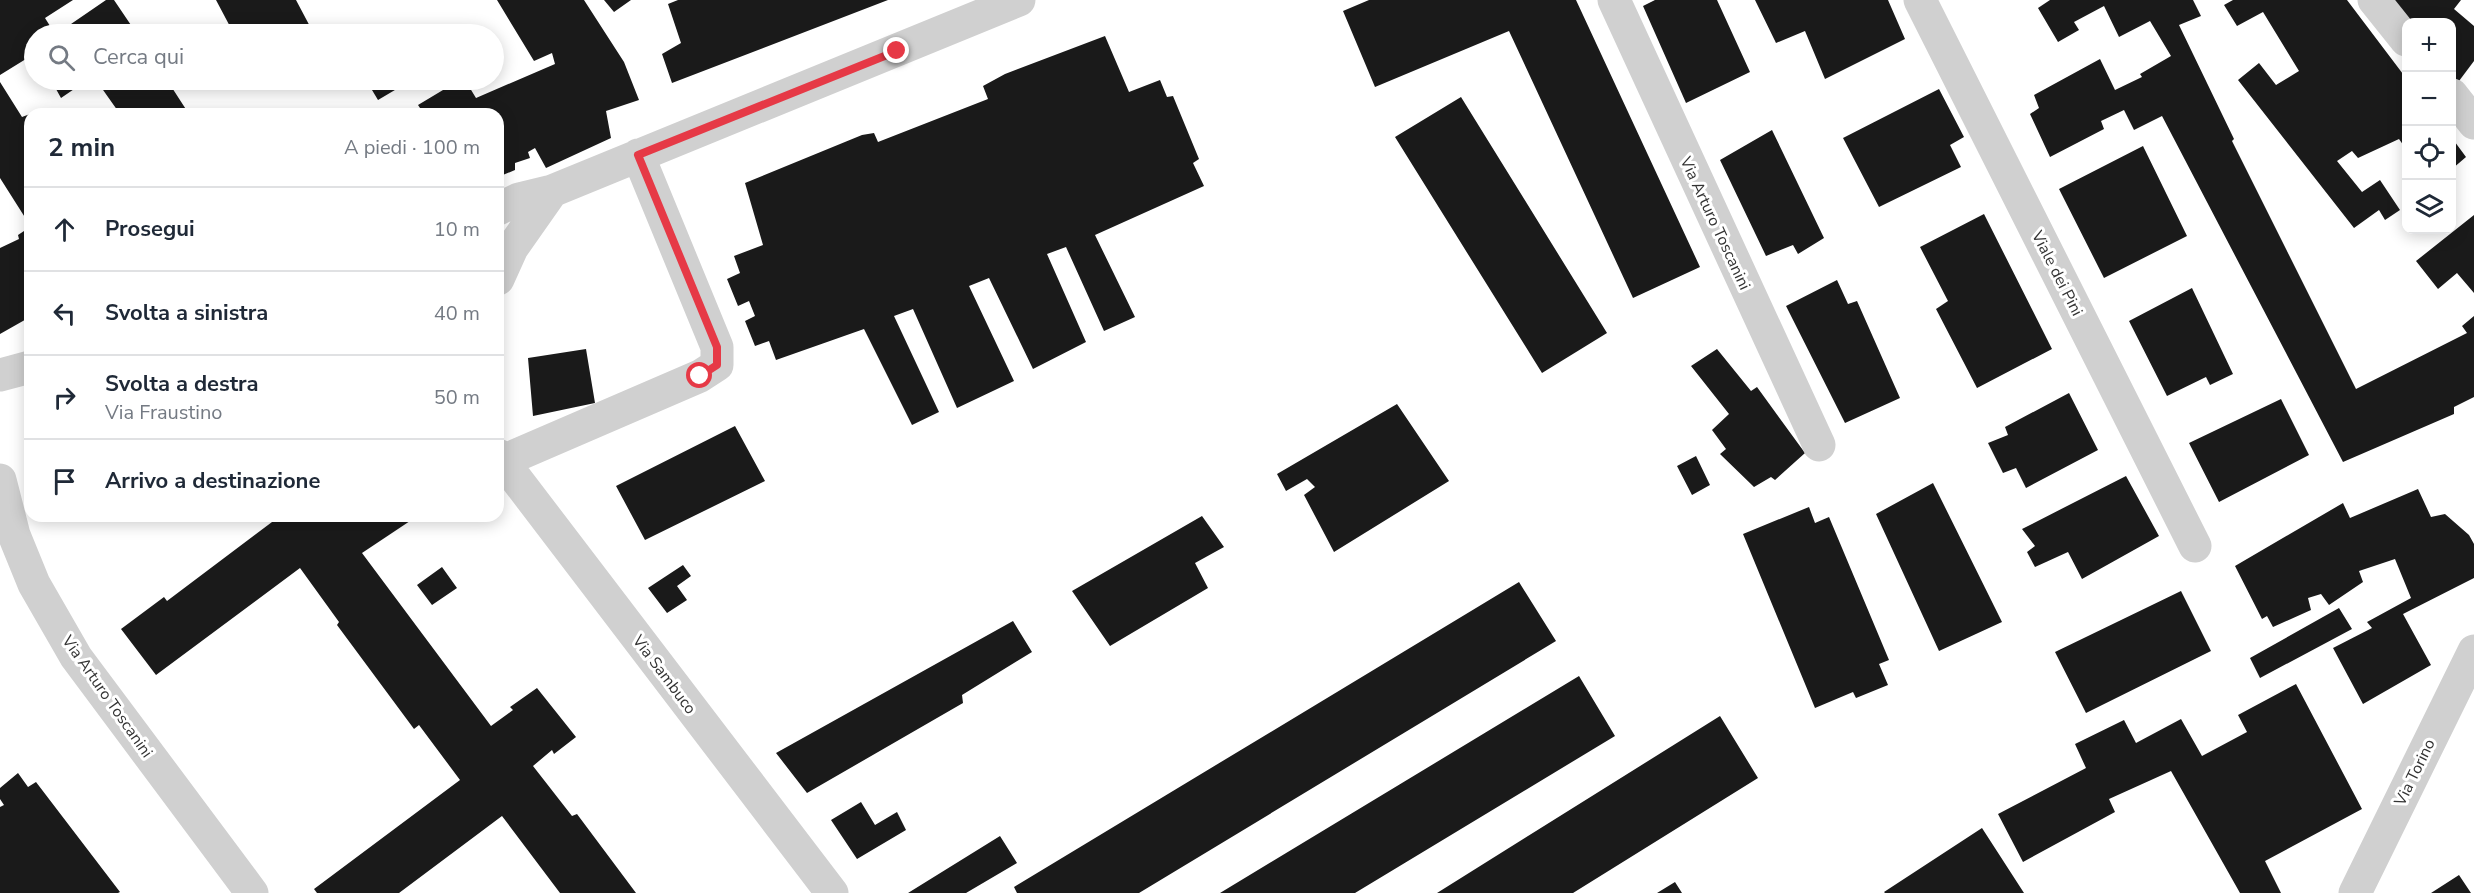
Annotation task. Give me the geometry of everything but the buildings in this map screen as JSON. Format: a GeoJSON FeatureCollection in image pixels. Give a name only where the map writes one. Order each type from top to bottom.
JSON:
{"type":"FeatureCollection","features":[{"type":"Feature","properties":{"kind":"street"},"geometry":{"type":"LineString","coordinates":[[504,206],[519,199],[552,191],[1019,0]]}},
{"type":"Feature","properties":{"kind":"street","name":"Via Arturo Toscanini"},"geometry":{"type":"LineString","coordinates":[[1614,0],[1819,445]]}},
{"type":"Feature","properties":{"kind":"street","name":"Viale dei Pini"},"geometry":{"type":"LineString","coordinates":[[1920,0],[2195,546]]}},
{"type":"Feature","properties":{"kind":"street"},"geometry":{"type":"LineString","coordinates":[[2374,0],[2402,35]]}},
{"type":"Feature","properties":{"kind":"street"},"geometry":{"type":"LineString","coordinates":[[2456,101],[2474,123]]}},
{"type":"Feature","properties":{"kind":"street"},"geometry":{"type":"LineString","coordinates":[[504,457],[700,376],[717,365],[717,347],[638,155]]}},
{"type":"Feature","properties":{"kind":"street"},"geometry":{"type":"LineString","coordinates":[[504,266],[512,248],[552,191]]}},
{"type":"Feature","properties":{"kind":"street"},"geometry":{"type":"LineString","coordinates":[[0,375],[24,369]]}},
{"type":"Feature","properties":{"kind":"street","name":"Via Sambuco"},"geometry":{"type":"LineString","coordinates":[[504,462],[832,893]]}},
{"type":"Feature","properties":{"kind":"street","name":"Via Arturo Toscanini"},"geometry":{"type":"LineString","coordinates":[[0,480],[14,535],[34,584],[76,657],[252,893]]}},
{"type":"Feature","properties":{"kind":"street","name":"Via Torino"},"geometry":{"type":"LineString","coordinates":[[2355,893],[2474,651]]}},
{"type":"Feature","properties":{"kind":"route"},"geometry":{"type":"LineString","coordinates":[[700,376],[717,365],[717,347],[638,155],[897,51]]}}]}
